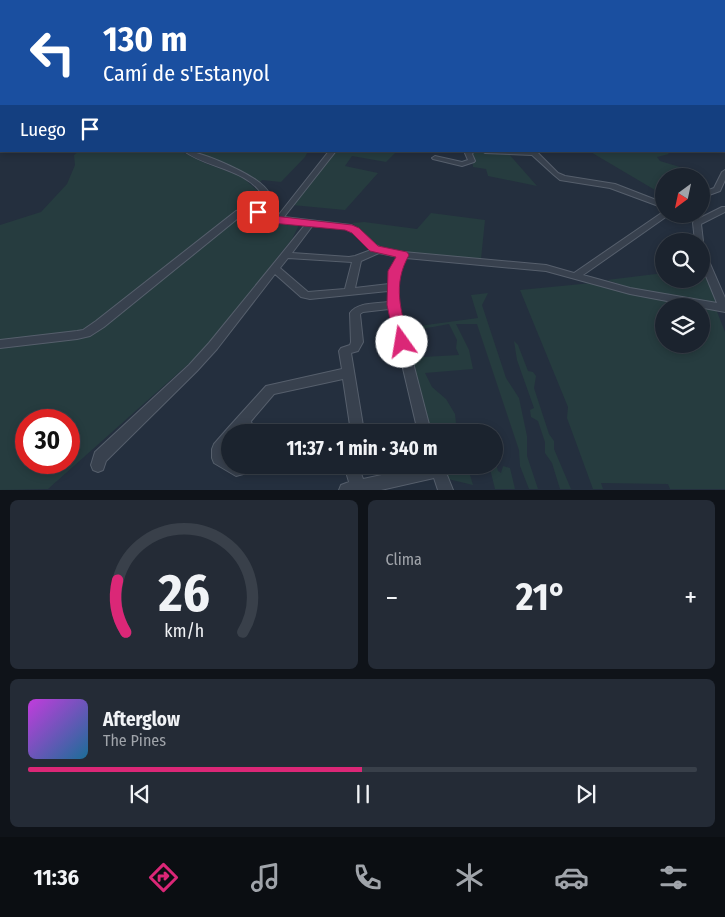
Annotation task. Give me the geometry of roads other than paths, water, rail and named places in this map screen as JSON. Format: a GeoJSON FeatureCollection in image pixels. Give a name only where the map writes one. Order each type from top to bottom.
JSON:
{"type":"FeatureCollection","features":[{"type":"Feature","properties":{"kind":"street"},"geometry":{"type":"LineString","coordinates":[[0,344],[86,333],[100,324],[238,214],[256,209],[266,194],[262,188],[243,174],[209,162],[189,152]]}},
{"type":"Feature","properties":{"kind":"street"},"geometry":{"type":"LineString","coordinates":[[278,220],[332,152]]}},
{"type":"Feature","properties":{"kind":"street"},"geometry":{"type":"LineString","coordinates":[[435,158],[466,164],[472,161],[468,153],[470,152]]}},
{"type":"Feature","properties":{"kind":"street"},"geometry":{"type":"LineString","coordinates":[[533,152],[556,174],[563,178],[612,186],[655,203]]}},
{"type":"Feature","properties":{"kind":"street"},"geometry":{"type":"LineString","coordinates":[[710,192],[722,187],[725,172]]}},
{"type":"Feature","properties":{"kind":"street"},"geometry":{"type":"LineString","coordinates":[[256,209],[265,217],[278,220],[336,224],[352,228],[378,250],[403,255],[546,268],[630,291],[724,308]]}},
{"type":"Feature","properties":{"kind":"street"},"geometry":{"type":"LineString","coordinates":[[698,233],[697,223],[725,209]]}},
{"type":"Feature","properties":{"kind":"street"},"geometry":{"type":"LineString","coordinates":[[98,465],[100,457],[213,346],[276,269],[311,222]]}},
{"type":"Feature","properties":{"kind":"street"},"geometry":{"type":"LineString","coordinates":[[577,275],[655,222]]}},
{"type":"Feature","properties":{"kind":"street"},"geometry":{"type":"LineString","coordinates":[[287,255],[349,260],[378,250]]}},
{"type":"Feature","properties":{"kind":"street"},"geometry":{"type":"LineString","coordinates":[[403,255],[394,271],[393,305],[423,424]]}},
{"type":"Feature","properties":{"kind":"street"},"geometry":{"type":"LineString","coordinates":[[349,292],[356,259]]}},
{"type":"Feature","properties":{"kind":"street"},"geometry":{"type":"LineString","coordinates":[[276,269],[306,295],[394,287]]}},
{"type":"Feature","properties":{"kind":"street"},"geometry":{"type":"LineString","coordinates":[[710,274],[724,308]]}},
{"type":"Feature","properties":{"kind":"street"},"geometry":{"type":"LineString","coordinates":[[357,424],[345,351],[354,348],[357,342],[356,311],[393,305]]}},
{"type":"Feature","properties":{"kind":"street"},"geometry":{"type":"LineString","coordinates":[[247,424],[270,390],[348,373]]}},
{"type":"Feature","properties":{"kind":"street"},"geometry":{"type":"LineString","coordinates":[[221,446],[219,448],[219,458],[221,459]]}},
{"type":"Feature","properties":{"kind":"street"},"geometry":{"type":"LineString","coordinates":[[351,474],[352,488],[408,474]]}},
{"type":"Feature","properties":{"kind":"street"},"geometry":{"type":"LineString","coordinates":[[439,474],[446,490]]}}]}
